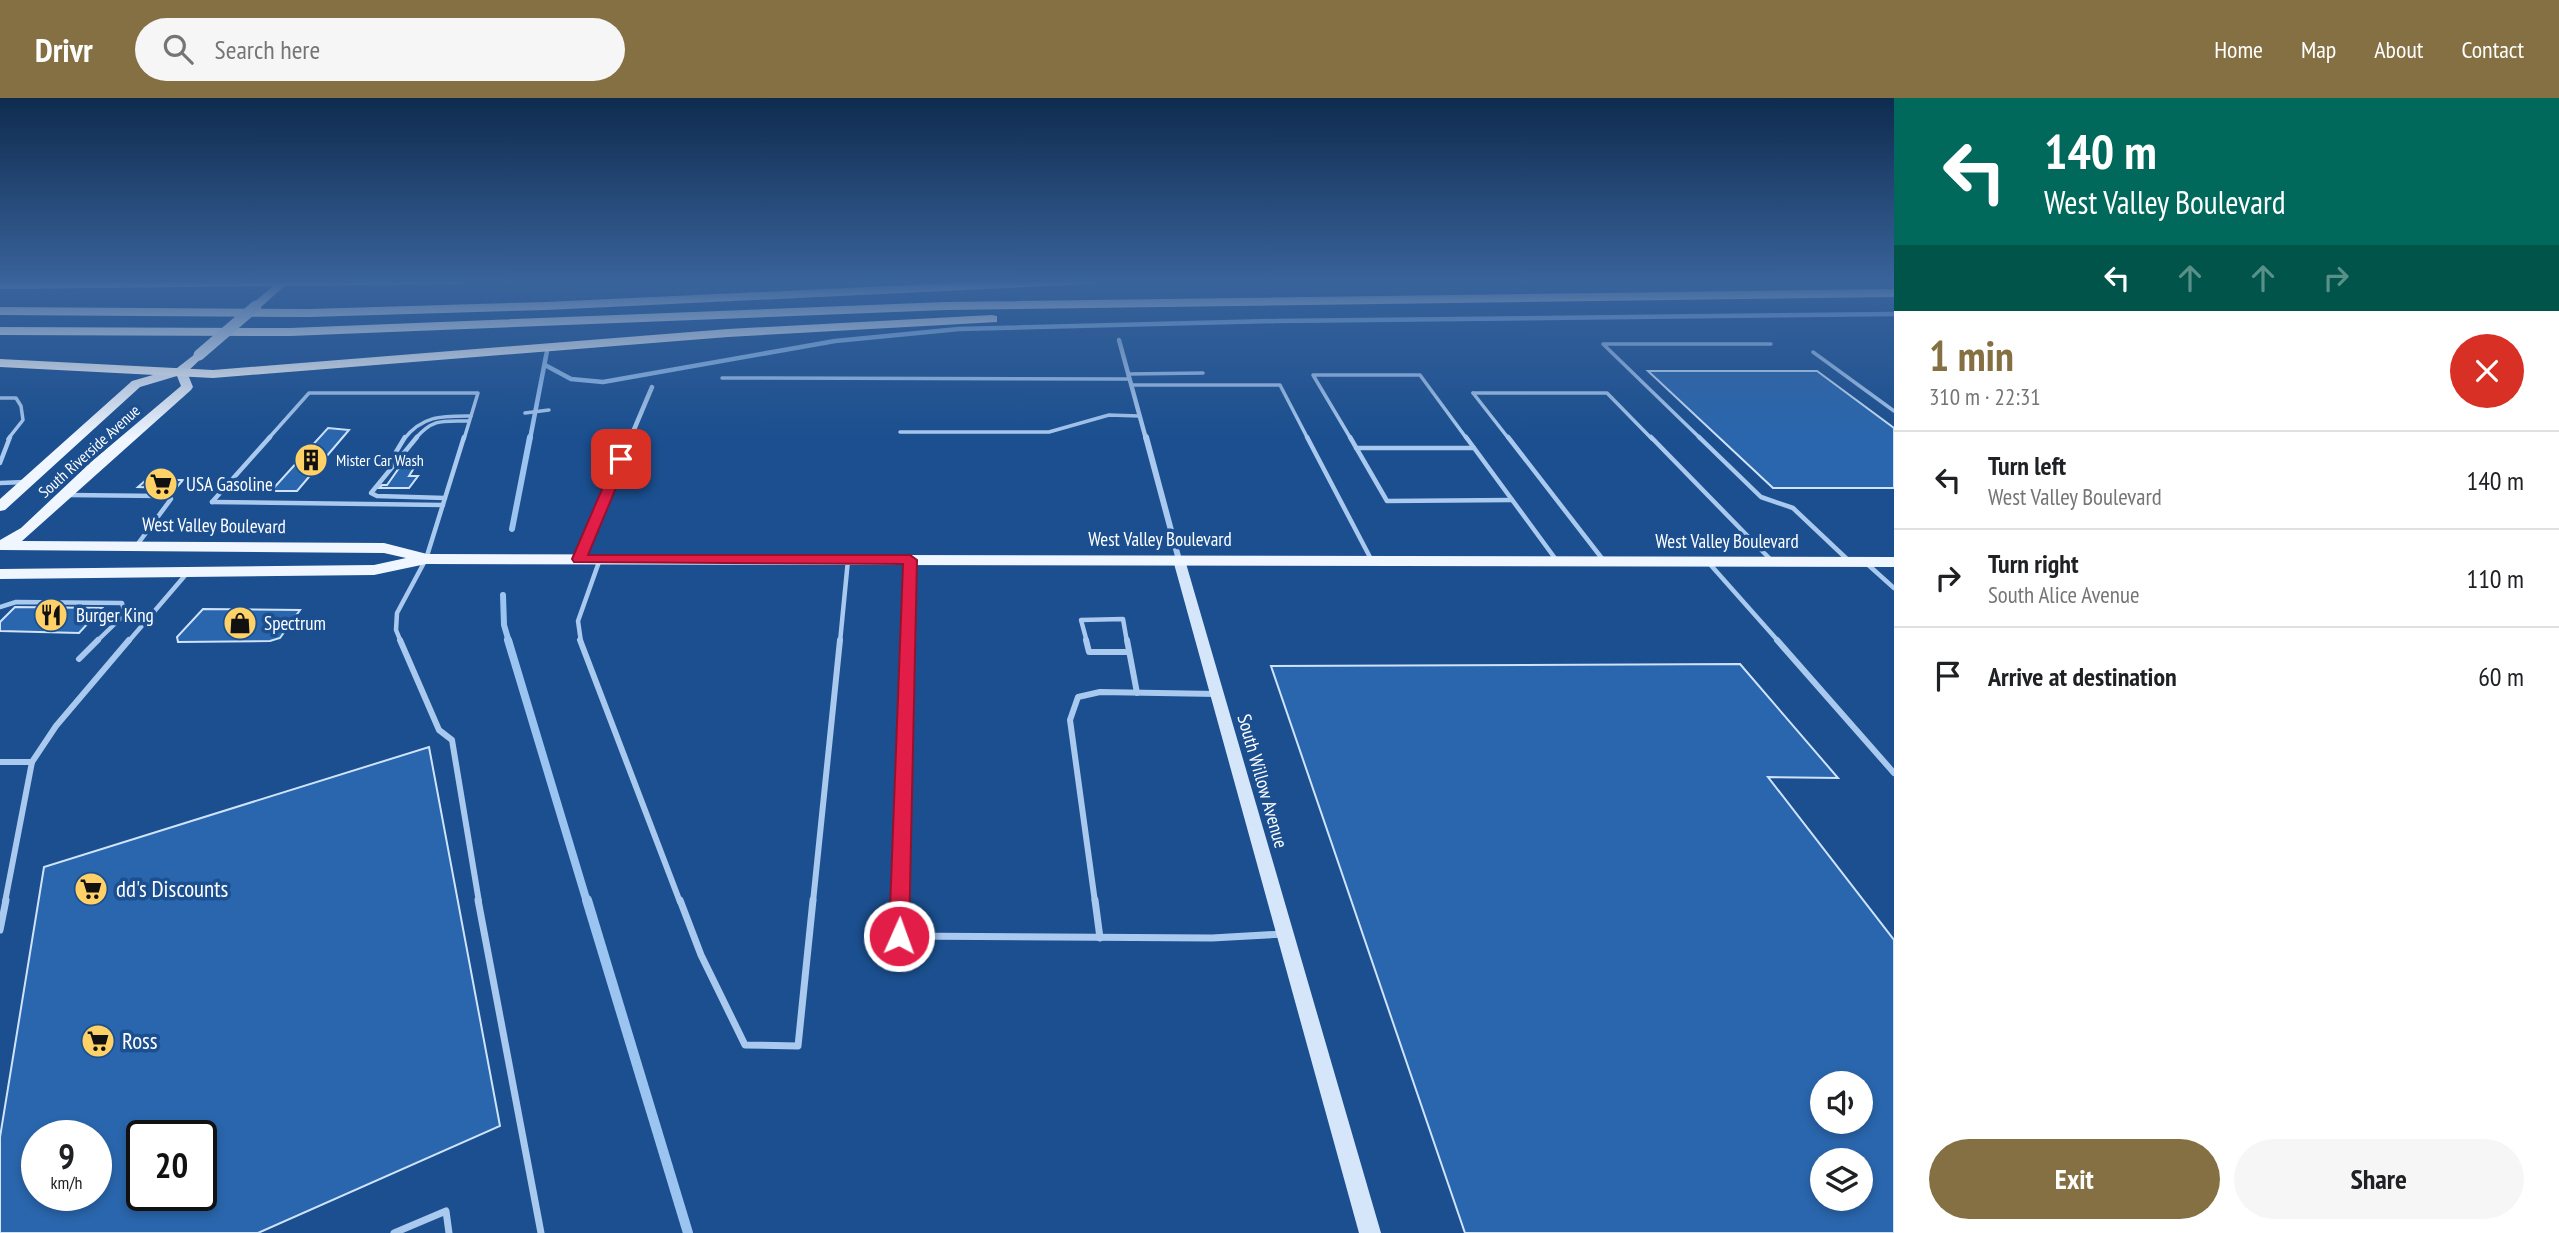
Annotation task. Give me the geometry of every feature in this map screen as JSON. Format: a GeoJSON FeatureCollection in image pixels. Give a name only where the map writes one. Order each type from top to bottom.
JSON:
{"type":"FeatureCollection","features":[{"type":"Feature","properties":{"kind":"highway"},"geometry":{"type":"LineString","coordinates":[[0,363],[213,374],[730,333]]}},
{"type":"Feature","properties":{"kind":"main road","name":"South Riverside Avenue"},"geometry":{"type":"LineString","coordinates":[[0,507],[136,384],[181,371],[225,333]]}},
{"type":"Feature","properties":{"kind":"main road","name":"South Riverside Avenue"},"geometry":{"type":"LineString","coordinates":[[2,547],[68,495],[96,465],[187,387],[181,371]]}},
{"type":"Feature","properties":{"kind":"main road","name":"West Valley Boulevard"},"geometry":{"type":"LineString","coordinates":[[2,547],[137,545],[384,548],[426,559]]}},
{"type":"Feature","properties":{"kind":"main road","name":"West Valley Boulevard"},"geometry":{"type":"LineString","coordinates":[[0,574],[374,570],[426,559],[1894,562]]}},
{"type":"Feature","properties":{"kind":"street","name":"South Willow Avenue"},"geometry":{"type":"LineString","coordinates":[[1118,340],[1370,1233]]}},
{"type":"Feature","properties":{"kind":"street"},"geometry":{"type":"LineString","coordinates":[[579,559],[652,387]]}},
{"type":"Feature","properties":{"kind":"lane"},"geometry":{"type":"LineString","coordinates":[[1771,344],[1602,344],[1761,497],[1793,508],[1894,588]]}},
{"type":"Feature","properties":{"kind":"lane"},"geometry":{"type":"LineString","coordinates":[[1813,352],[1894,411]]}},
{"type":"Feature","properties":{"kind":"lane"},"geometry":{"type":"LineString","coordinates":[[1129,379],[1203,373]]}},
{"type":"Feature","properties":{"kind":"lane"},"geometry":{"type":"LineString","coordinates":[[1512,500],[1387,500],[1313,375],[1420,375],[1557,561]]}},
{"type":"Feature","properties":{"kind":"lane"},"geometry":{"type":"LineString","coordinates":[[722,379],[1129,379],[1280,385],[1372,561]]}},
{"type":"Feature","properties":{"kind":"lane"},"geometry":{"type":"LineString","coordinates":[[443,505],[212,502],[309,393],[478,393],[470,418],[443,505],[426,559],[397,613],[396,630],[439,730],[452,740],[483,928],[541,1233]]}},
{"type":"Feature","properties":{"kind":"lane"},"geometry":{"type":"LineString","coordinates":[[1604,561],[1473,393],[1606,393],[1772,562]]}},
{"type":"Feature","properties":{"kind":"lane"},"geometry":{"type":"LineString","coordinates":[[0,398],[16,398],[22,406],[23,420],[7,440],[0,463]]}},
{"type":"Feature","properties":{"kind":"lane"},"geometry":{"type":"LineString","coordinates":[[525,413],[549,410]]}},
{"type":"Feature","properties":{"kind":"lane"},"geometry":{"type":"LineString","coordinates":[[900,432],[1049,432],[1109,415],[1139,416]]}},
{"type":"Feature","properties":{"kind":"lane"},"geometry":{"type":"LineString","coordinates":[[393,465],[393,454],[422,419],[433,416],[470,418]]}},
{"type":"Feature","properties":{"kind":"lane"},"geometry":{"type":"LineString","coordinates":[[445,498],[377,496],[371,493],[426,426],[439,421],[470,418]]}},
{"type":"Feature","properties":{"kind":"lane"},"geometry":{"type":"LineString","coordinates":[[1356,448],[1474,448]]}},
{"type":"Feature","properties":{"kind":"lane"},"geometry":{"type":"LineString","coordinates":[[0,483],[29,482]]}},
{"type":"Feature","properties":{"kind":"lane"},"geometry":{"type":"LineString","coordinates":[[68,495],[161,496],[171,499],[137,545]]}},
{"type":"Feature","properties":{"kind":"lane"},"geometry":{"type":"LineString","coordinates":[[600,559],[578,621],[581,645],[701,955],[745,1045],[797,1046],[848,559]]}},
{"type":"Feature","properties":{"kind":"lane"},"geometry":{"type":"LineString","coordinates":[[910,560],[899,936],[1212,939],[1285,934]]}},
{"type":"Feature","properties":{"kind":"lane"},"geometry":{"type":"LineString","coordinates":[[1708,562],[1894,773]]}},
{"type":"Feature","properties":{"kind":"lane"},"geometry":{"type":"LineString","coordinates":[[0,930],[32,762],[70,709],[188,572]]}},
{"type":"Feature","properties":{"kind":"lane"},"geometry":{"type":"LineString","coordinates":[[0,607],[16,602],[122,603],[125,614],[79,659]]}},
{"type":"Feature","properties":{"kind":"lane"},"geometry":{"type":"LineString","coordinates":[[1129,652],[1090,652],[1081,620],[1123,619],[1137,693]]}},
{"type":"Feature","properties":{"kind":"lane"},"geometry":{"type":"LineString","coordinates":[[1100,938],[1070,720],[1078,697],[1100,692],[1217,694]]}},
{"type":"Feature","properties":{"kind":"lane"},"geometry":{"type":"LineString","coordinates":[[0,762],[32,762]]}},
{"type":"Feature","properties":{"kind":"lane"},"geometry":{"type":"LineString","coordinates":[[394,1233],[446,1212],[450,1233]]}},
{"type":"Feature","properties":{"kind":"building"},"geometry":{"type":"Polygon","coordinates":[[[1648,371],[1817,371],[1894,428],[1894,488],[1773,488],[1648,371]]]}},
{"type":"Feature","properties":{"kind":"building","name":"Mister Car Wash"},"geometry":{"type":"Polygon","coordinates":[[[328,428],[349,430],[297,491],[271,491],[328,428]]]}},
{"type":"Feature","properties":{"kind":"building"},"geometry":{"type":"Polygon","coordinates":[[[399,468],[414,468],[409,476],[418,476],[409,488],[379,488],[387,485],[399,468]]]}},
{"type":"Feature","properties":{"kind":"building","name":"USA Gasoline"},"geometry":{"type":"Polygon","coordinates":[[[146,480],[183,480],[176,488],[138,487],[146,480]]]}},
{"type":"Feature","properties":{"kind":"building","name":"Burger King"},"geometry":{"type":"Polygon","coordinates":[[[15,607],[102,608],[79,633],[0,631],[0,622],[15,607]]]}},
{"type":"Feature","properties":{"kind":"building","name":"Spectrum"},"geometry":{"type":"Polygon","coordinates":[[[203,609],[300,610],[280,638],[270,641],[178,642],[177,637],[203,609]]]}},
{"type":"Feature","properties":{"kind":"building"},"geometry":{"type":"Polygon","coordinates":[[[1740,664],[1838,778],[1768,777],[1894,940],[1894,1233],[1465,1233],[1271,666],[1740,664]]]}},
{"type":"Feature","properties":{"kind":"building"},"geometry":{"type":"Polygon","coordinates":[[[429,747],[500,1126],[258,1233],[0,1233],[0,1137],[44,867],[429,747]]]}},
{"type":"Feature","properties":{"kind":"waterway"},"geometry":{"type":"LineString","coordinates":[[545,365],[571,379],[603,382],[835,341],[918,333]]}},
{"type":"Feature","properties":{"kind":"waterway"},"geometry":{"type":"LineString","coordinates":[[530,439],[547,351]]}},
{"type":"Feature","properties":{"kind":"waterway"},"geometry":{"type":"LineString","coordinates":[[512,529],[530,437]]}},
{"type":"Feature","properties":{"kind":"waterway"},"geometry":{"type":"LineString","coordinates":[[503,595],[504,625],[509,642]]}},
{"type":"Feature","properties":{"kind":"waterway"},"geometry":{"type":"LineString","coordinates":[[508,640],[587,902]]}},
{"type":"Feature","properties":{"kind":"waterway"},"geometry":{"type":"LineString","coordinates":[[587,900],[688,1233]]}},
{"type":"Feature","properties":{"kind":"place","name":"Mister Car Wash"},"geometry":{"type":"Point","coordinates":[311,460]}},
{"type":"Feature","properties":{"kind":"place","name":"USA Gasoline"},"geometry":{"type":"Point","coordinates":[161,484]}},
{"type":"Feature","properties":{"kind":"place","name":"Burger King"},"geometry":{"type":"Point","coordinates":[51,615]}},
{"type":"Feature","properties":{"kind":"place","name":"Spectrum"},"geometry":{"type":"Point","coordinates":[240,623]}},
{"type":"Feature","properties":{"kind":"place","name":"dd's Discounts"},"geometry":{"type":"Point","coordinates":[91,889]}},
{"type":"Feature","properties":{"kind":"place","name":"Ross"},"geometry":{"type":"Point","coordinates":[98,1041]}},
{"type":"Feature","properties":{"kind":"route"},"geometry":{"type":"LineString","coordinates":[[621,459],[579,559],[910,560],[899,936]]}}]}
